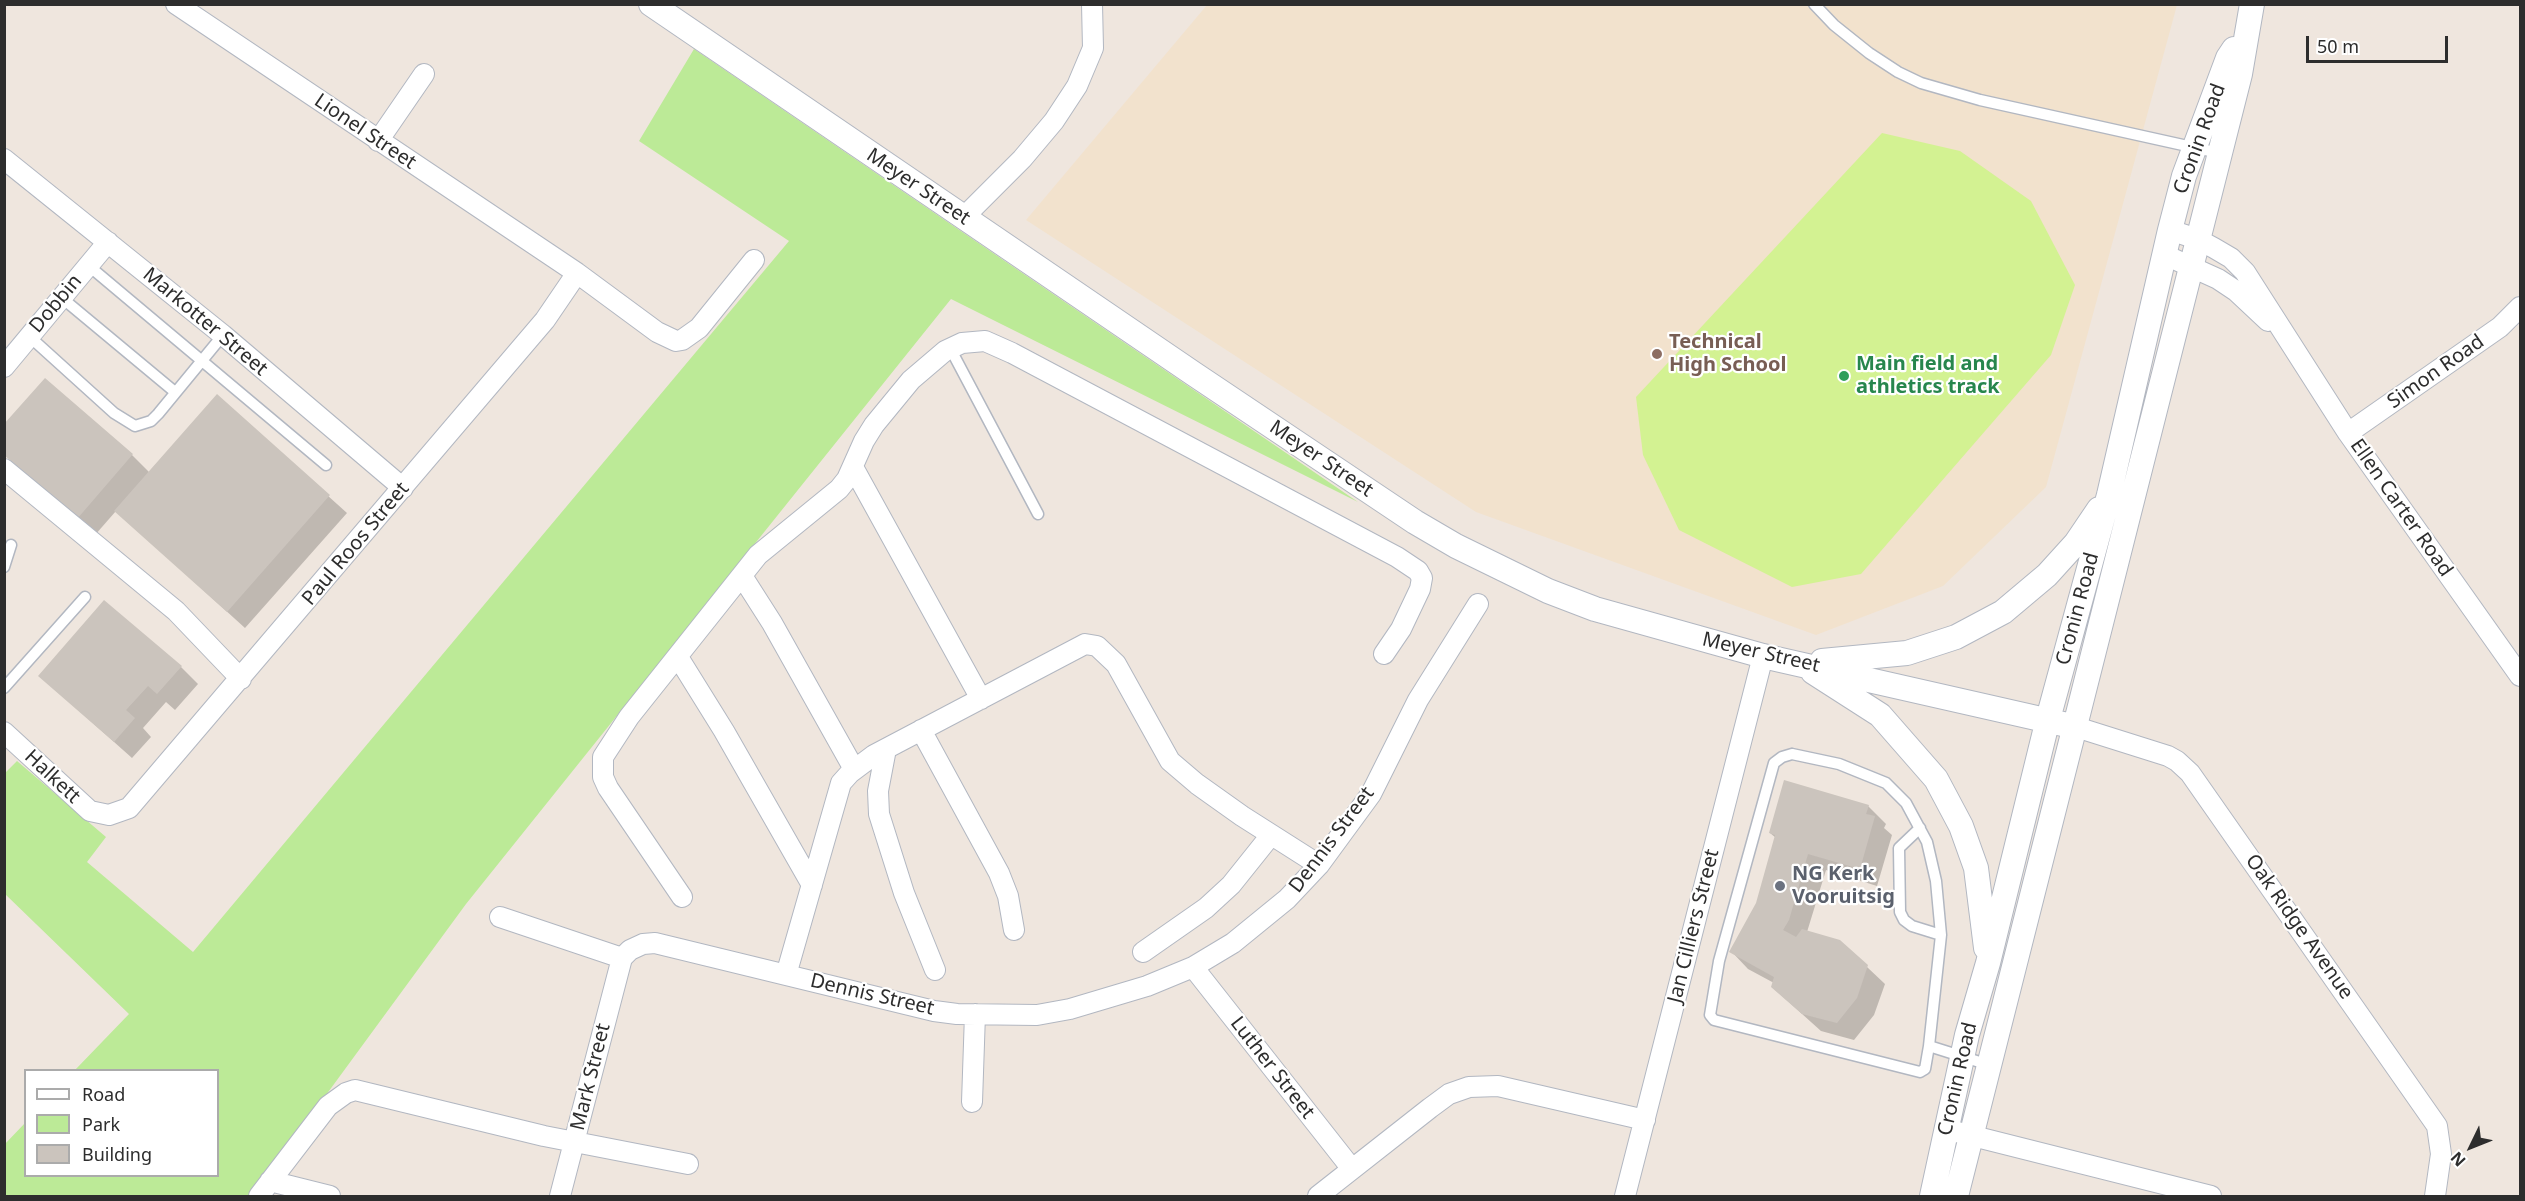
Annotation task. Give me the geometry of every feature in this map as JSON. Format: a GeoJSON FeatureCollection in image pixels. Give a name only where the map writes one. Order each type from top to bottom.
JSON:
{"type":"FeatureCollection","features":[{"type":"Feature","properties":{"kind":"street","name":"Lionel Street"},"geometry":{"type":"LineString","coordinates":[[176,4],[577,273]]}},
{"type":"Feature","properties":{"kind":"street","name":"Meyer Street"},"geometry":{"type":"LineString","coordinates":[[651,4],[1194,374],[1415,522],[1456,546],[1548,591],[1595,609],[1763,656],[2076,726]]}},
{"type":"Feature","properties":{"kind":"street"},"geometry":{"type":"LineString","coordinates":[[963,218],[1022,159],[1054,121],[1077,86],[1093,48],[1092,4]]}},
{"type":"Feature","properties":{"kind":"street","name":"Cronin Road"},"geometry":{"type":"LineString","coordinates":[[1956,1197],[2240,74],[2246,28],[2252,4]]}},
{"type":"Feature","properties":{"kind":"street","name":"Cronin Road"},"geometry":{"type":"LineString","coordinates":[[1932,1197],[1962,1057],[1988,963],[2048,719],[2109,495],[2184,176],[2228,58],[2246,28]]}},
{"type":"Feature","properties":{"kind":"street"},"geometry":{"type":"LineString","coordinates":[[378,141],[424,74]]}},
{"type":"Feature","properties":{"kind":"street","name":"Markotter Street"},"geometry":{"type":"LineString","coordinates":[[4,159],[223,335],[403,488]]}},
{"type":"Feature","properties":{"kind":"street","name":"Ellen Carter Road"},"geometry":{"type":"LineString","coordinates":[[2170,230],[2197,239],[2231,258],[2245,272],[2348,433],[2520,676]]}},
{"type":"Feature","properties":{"kind":"street","name":"Dobbin"},"geometry":{"type":"LineString","coordinates":[[4,367],[108,242]]}},
{"type":"Feature","properties":{"kind":"street","name":"Ellen Carter Road"},"geometry":{"type":"LineString","coordinates":[[2165,255],[2192,266],[2236,291],[2285,337]]}},
{"type":"Feature","properties":{"kind":"street"},"geometry":{"type":"LineString","coordinates":[[577,273],[657,332],[676,341],[682,340],[699,328],[754,260]]}},
{"type":"Feature","properties":{"kind":"street","name":"Paul Roos Street"},"geometry":{"type":"LineString","coordinates":[[103,815],[119,814],[129,808],[545,321],[577,273]]}},
{"type":"Feature","properties":{"kind":"street","name":"Simon Road"},"geometry":{"type":"LineString","coordinates":[[2348,433],[2500,327],[2520,307]]}},
{"type":"Feature","properties":{"kind":"street"},"geometry":{"type":"LineString","coordinates":[[682,897],[619,806],[603,777],[603,757],[629,717],[769,544],[838,489],[853,467],[874,426],[911,380],[928,363],[962,343],[985,341],[1012,353],[1397,557],[1418,571],[1422,578],[1420,589],[1401,629],[1384,654]]}},
{"type":"Feature","properties":{"kind":"street"},"geometry":{"type":"LineString","coordinates":[[853,467],[981,699]]}},
{"type":"Feature","properties":{"kind":"street"},"geometry":{"type":"LineString","coordinates":[[4,470],[176,611],[241,678]]}},
{"type":"Feature","properties":{"kind":"street"},"geometry":{"type":"LineString","coordinates":[[1799,663],[1907,653],[1956,637],[2003,612],[2047,575],[2076,543],[2109,495]]}},
{"type":"Feature","properties":{"kind":"street"},"geometry":{"type":"LineString","coordinates":[[742,576],[772,623],[854,769]]}},
{"type":"Feature","properties":{"kind":"street","name":"Dennis Street"},"geometry":{"type":"LineString","coordinates":[[622,958],[630,950],[643,944],[655,943],[934,1011],[1037,1015],[1070,1009],[1147,986],[1193,967],[1233,943],[1265,918],[1287,899],[1319,865],[1371,794],[1418,700],[1478,604]]}},
{"type":"Feature","properties":{"kind":"street"},"geometry":{"type":"LineString","coordinates":[[786,975],[842,783],[854,769],[921,730],[1085,644],[1097,646],[1116,664],[1170,761],[1197,784],[1319,865]]}},
{"type":"Feature","properties":{"kind":"street","name":"Jan Cilliers Street"},"geometry":{"type":"LineString","coordinates":[[1625,1197],[1763,656]]}},
{"type":"Feature","properties":{"kind":"street"},"geometry":{"type":"LineString","coordinates":[[678,657],[724,731],[812,885]]}},
{"type":"Feature","properties":{"kind":"street"},"geometry":{"type":"LineString","coordinates":[[1799,663],[1880,715],[1936,779],[1961,826],[1976,868],[1988,963]]}},
{"type":"Feature","properties":{"kind":"street","name":"Oak Ridge Avenue"},"geometry":{"type":"LineString","coordinates":[[2076,726],[2168,756],[2190,773],[2437,1126],[2441,1154],[2435,1197]]}},
{"type":"Feature","properties":{"kind":"street"},"geometry":{"type":"LineString","coordinates":[[921,730],[999,873],[1008,896],[1014,930]]}},
{"type":"Feature","properties":{"kind":"street","name":"Halkett"},"geometry":{"type":"LineString","coordinates":[[4,732],[83,806],[103,815]]}},
{"type":"Feature","properties":{"kind":"street"},"geometry":{"type":"LineString","coordinates":[[886,749],[878,791],[879,814],[904,893],[935,970]]}},
{"type":"Feature","properties":{"kind":"street"},"geometry":{"type":"LineString","coordinates":[[1143,952],[1187,922],[1231,885],[1271,835]]}},
{"type":"Feature","properties":{"kind":"street"},"geometry":{"type":"LineString","coordinates":[[500,916],[622,958]]}},
{"type":"Feature","properties":{"kind":"street","name":"Mark Street"},"geometry":{"type":"LineString","coordinates":[[560,1197],[622,958]]}},
{"type":"Feature","properties":{"kind":"street","name":"Luther Street"},"geometry":{"type":"LineString","coordinates":[[1193,967],[1352,1169]]}},
{"type":"Feature","properties":{"kind":"street"},"geometry":{"type":"LineString","coordinates":[[972,1102],[975,1014]]}},
{"type":"Feature","properties":{"kind":"street"},"geometry":{"type":"LineString","coordinates":[[1327,1195],[1352,1169],[1449,1094],[1469,1087],[1498,1086],[1645,1119]]}},
{"type":"Feature","properties":{"kind":"street"},"geometry":{"type":"LineString","coordinates":[[264,1189],[328,1106],[346,1093],[355,1090],[574,1143],[688,1164]]}},
{"type":"Feature","properties":{"kind":"street"},"geometry":{"type":"LineString","coordinates":[[1945,1130],[2211,1197]]}},
{"type":"Feature","properties":{"kind":"street"},"geometry":{"type":"LineString","coordinates":[[264,1189],[330,1197]]}},
{"type":"Feature","properties":{"kind":"lane"},"geometry":{"type":"LineString","coordinates":[[1814,4],[1834,25],[1869,53],[1898,72],[1922,83],[1980,99],[2219,153]]}},
{"type":"Feature","properties":{"kind":"lane"},"geometry":{"type":"LineString","coordinates":[[88,266],[326,465]]}},
{"type":"Feature","properties":{"kind":"lane"},"geometry":{"type":"LineString","coordinates":[[62,298],[176,392]]}},
{"type":"Feature","properties":{"kind":"lane"},"geometry":{"type":"LineString","coordinates":[[30,337],[114,413],[135,426],[151,421],[223,335]]}},
{"type":"Feature","properties":{"kind":"lane"},"geometry":{"type":"LineString","coordinates":[[950,348],[1038,514]]}},
{"type":"Feature","properties":{"kind":"lane"},"geometry":{"type":"LineString","coordinates":[[4,567],[11,545]]}},
{"type":"Feature","properties":{"kind":"lane"},"geometry":{"type":"LineString","coordinates":[[4,688],[85,597]]}},
{"type":"Feature","properties":{"kind":"lane"},"geometry":{"type":"LineString","coordinates":[[1792,754],[1839,764],[1872,776],[1897,792],[1920,828],[1932,858],[1941,934],[1929,1046],[1925,1069],[1918,1073],[1714,1020],[1709,1012],[1719,961],[1774,763],[1782,757],[1792,754]]}},
{"type":"Feature","properties":{"kind":"lane"},"geometry":{"type":"LineString","coordinates":[[1920,828],[1899,848],[1899,912],[1912,926],[1941,934]]}},
{"type":"Feature","properties":{"kind":"lane"},"geometry":{"type":"LineString","coordinates":[[1929,1046],[1989,1065]]}},
{"type":"Feature","properties":{"kind":"shaded area","name":"Technical High School"},"geometry":{"type":"Polygon","coordinates":[[[1207,5],[2177,5],[2046,487],[1943,586],[1816,635],[1476,512],[1026,220],[1207,5]]]}},
{"type":"Feature","properties":{"kind":"green space"},"geometry":{"type":"Polygon","coordinates":[[[694,49],[1358,502],[951,299],[466,904],[252,1196],[5,1196],[4,1145],[24,1124],[24,1177],[219,1177],[219,1069],[76,1069],[129,1014],[5,894],[5,773],[17,761],[106,837],[87,862],[193,952],[789,241],[639,141],[694,49]]]}},
{"type":"Feature","properties":{"kind":"green space","name":"Main field and athletics track"},"geometry":{"type":"Polygon","coordinates":[[[1882,133],[1960,151],[2031,201],[2075,285],[2051,355],[1861,574],[1792,587],[1679,530],[1643,455],[1636,397],[1882,133]]]}},
{"type":"Feature","properties":{"kind":"building"},"geometry":{"type":"Polygon","coordinates":[[[45,378],[133,454],[77,519],[4,455],[4,424],[45,378]]]}},
{"type":"Feature","properties":{"kind":"building"},"geometry":{"type":"Polygon","coordinates":[[[217,394],[330,495],[227,612],[114,511],[217,394]]]}},
{"type":"Feature","properties":{"kind":"building"},"geometry":{"type":"Polygon","coordinates":[[[104,600],[182,666],[157,694],[148,686],[126,710],[135,718],[114,742],[38,676],[104,600]]]}},
{"type":"Feature","properties":{"kind":"building","name":"NG Kerk Vooruitsig"},"geometry":{"type":"Polygon","coordinates":[[[1784,780],[1869,805],[1866,814],[1875,816],[1860,869],[1808,854],[1789,920],[1783,930],[1796,937],[1802,929],[1840,940],[1868,965],[1857,998],[1837,1023],[1802,1014],[1771,987],[1774,977],[1729,952],[1756,903],[1775,835],[1769,833],[1784,780]]]}},
{"type":"Feature","properties":{"kind":"place","name":"Technical High School"},"geometry":{"type":"Point","coordinates":[1657,354]}},
{"type":"Feature","properties":{"kind":"place","name":"Main field and athletics track"},"geometry":{"type":"Point","coordinates":[1844,376]}},
{"type":"Feature","properties":{"kind":"place","name":"NG Kerk Vooruitsig"},"geometry":{"type":"Point","coordinates":[1780,886]}}]}
